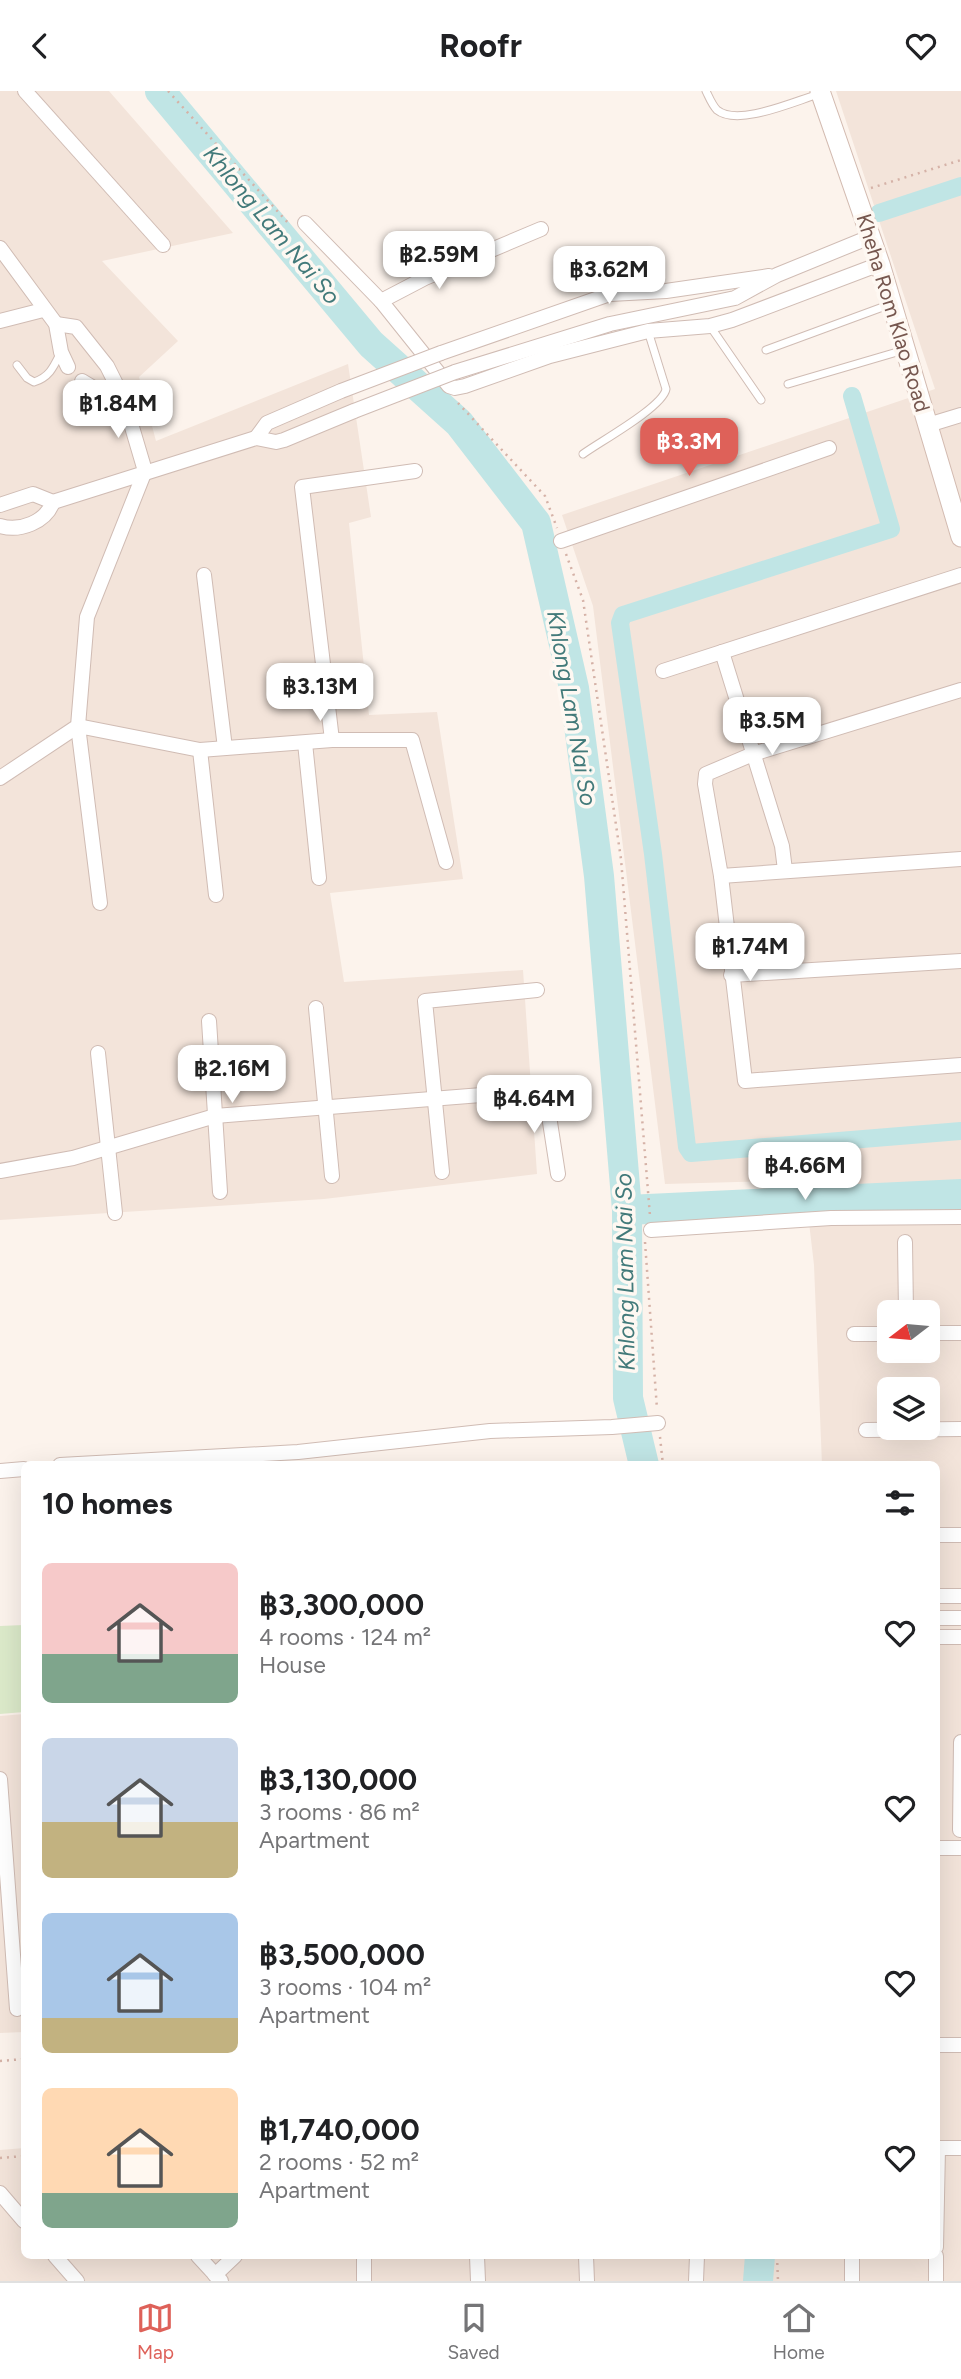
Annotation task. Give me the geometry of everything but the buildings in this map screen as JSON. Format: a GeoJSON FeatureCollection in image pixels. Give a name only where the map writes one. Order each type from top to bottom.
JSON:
{"type":"FeatureCollection","features":[{"type":"Feature","properties":{"kind":"street"},"geometry":{"type":"LineString","coordinates":[[25,91],[163,245]]}},
{"type":"Feature","properties":{"kind":"street","name":"Kheha Rom Klao Road"},"geometry":{"type":"LineString","coordinates":[[820,92],[880,264],[961,537]]}},
{"type":"Feature","properties":{"kind":"street"},"geometry":{"type":"LineString","coordinates":[[298,225],[381,301],[412,337],[444,382],[455,388],[550,356],[648,331],[710,326],[880,264]]}},
{"type":"Feature","properties":{"kind":"street"},"geometry":{"type":"LineString","coordinates":[[381,301],[425,278],[541,229]]}},
{"type":"Feature","properties":{"kind":"street"},"geometry":{"type":"LineString","coordinates":[[0,505],[33,494],[53,502],[256,438],[276,442],[455,372],[610,324],[736,299],[777,275],[870,237]]}},
{"type":"Feature","properties":{"kind":"street"},"geometry":{"type":"LineString","coordinates":[[0,248],[43,310],[56,324],[61,352],[68,367]]}},
{"type":"Feature","properties":{"kind":"street"},"geometry":{"type":"LineString","coordinates":[[256,438],[267,423],[341,391],[610,294],[666,291],[777,275]]}},
{"type":"Feature","properties":{"kind":"street"},"geometry":{"type":"LineString","coordinates":[[0,321],[43,310]]}},
{"type":"Feature","properties":{"kind":"street"},"geometry":{"type":"LineString","coordinates":[[56,324],[76,327],[107,366],[124,400],[145,471],[87,617],[78,726],[100,903]]}},
{"type":"Feature","properties":{"kind":"street"},"geometry":{"type":"LineString","coordinates":[[82,381],[107,396],[124,400]]}},
{"type":"Feature","properties":{"kind":"street"},"geometry":{"type":"LineString","coordinates":[[928,425],[961,415]]}},
{"type":"Feature","properties":{"kind":"street"},"geometry":{"type":"LineString","coordinates":[[561,541],[829,448]]}},
{"type":"Feature","properties":{"kind":"street"},"geometry":{"type":"LineString","coordinates":[[332,740],[302,487],[415,471]]}},
{"type":"Feature","properties":{"kind":"street"},"geometry":{"type":"LineString","coordinates":[[0,526],[9,529],[38,522],[49,513],[53,502]]}},
{"type":"Feature","properties":{"kind":"street"},"geometry":{"type":"LineString","coordinates":[[204,575],[225,748]]}},
{"type":"Feature","properties":{"kind":"street"},"geometry":{"type":"LineString","coordinates":[[663,671],[961,575]]}},
{"type":"Feature","properties":{"kind":"street"},"geometry":{"type":"LineString","coordinates":[[722,653],[782,846],[785,870]]}},
{"type":"Feature","properties":{"kind":"street"},"geometry":{"type":"LineString","coordinates":[[961,690],[753,754],[704,777],[721,876],[745,1081],[961,1065]]}},
{"type":"Feature","properties":{"kind":"street"},"geometry":{"type":"LineString","coordinates":[[0,778],[78,726],[200,750],[332,740],[412,740],[446,862]]}},
{"type":"Feature","properties":{"kind":"street"},"geometry":{"type":"LineString","coordinates":[[305,743],[319,878]]}},
{"type":"Feature","properties":{"kind":"street"},"geometry":{"type":"LineString","coordinates":[[200,750],[216,895]]}},
{"type":"Feature","properties":{"kind":"street"},"geometry":{"type":"LineString","coordinates":[[721,876],[961,859]]}},
{"type":"Feature","properties":{"kind":"street"},"geometry":{"type":"LineString","coordinates":[[731,975],[961,961]]}},
{"type":"Feature","properties":{"kind":"street"},"geometry":{"type":"LineString","coordinates":[[442,1172],[425,1001],[537,990]]}},
{"type":"Feature","properties":{"kind":"street"},"geometry":{"type":"LineString","coordinates":[[316,1008],[332,1176]]}},
{"type":"Feature","properties":{"kind":"street"},"geometry":{"type":"LineString","coordinates":[[209,1021],[220,1192]]}},
{"type":"Feature","properties":{"kind":"street"},"geometry":{"type":"LineString","coordinates":[[98,1053],[114,1213]]}},
{"type":"Feature","properties":{"kind":"street"},"geometry":{"type":"LineString","coordinates":[[0,1169],[73,1158],[215,1117],[545,1090],[558,1174]]}},
{"type":"Feature","properties":{"kind":"street"},"geometry":{"type":"LineString","coordinates":[[651,1230],[831,1218],[961,1217]]}},
{"type":"Feature","properties":{"kind":"street"},"geometry":{"type":"LineString","coordinates":[[905,1242],[906,1300]]}},
{"type":"Feature","properties":{"kind":"street"},"geometry":{"type":"LineString","coordinates":[[940,1333],[961,1333]]}},
{"type":"Feature","properties":{"kind":"street"},"geometry":{"type":"LineString","coordinates":[[854,1334],[877,1334]]}},
{"type":"Feature","properties":{"kind":"street"},"geometry":{"type":"LineString","coordinates":[[133,1461],[298,1452],[490,1431],[658,1423]]}},
{"type":"Feature","properties":{"kind":"street"},"geometry":{"type":"LineString","coordinates":[[866,1430],[961,1429]]}},
{"type":"Feature","properties":{"kind":"street"},"geometry":{"type":"LineString","coordinates":[[0,1471],[21,1469]]}},
{"type":"Feature","properties":{"kind":"street"},"geometry":{"type":"LineString","coordinates":[[940,1535],[961,1535]]}},
{"type":"Feature","properties":{"kind":"street"},"geometry":{"type":"LineString","coordinates":[[940,1596],[961,1596]]}},
{"type":"Feature","properties":{"kind":"street"},"geometry":{"type":"LineString","coordinates":[[940,1618],[961,1618]]}},
{"type":"Feature","properties":{"kind":"street"},"geometry":{"type":"LineString","coordinates":[[940,1637],[961,1637]]}},
{"type":"Feature","properties":{"kind":"street"},"geometry":{"type":"LineString","coordinates":[[960,1830],[961,1742]]}},
{"type":"Feature","properties":{"kind":"street"},"geometry":{"type":"LineString","coordinates":[[0,1779],[4,1880],[17,2009]]}},
{"type":"Feature","properties":{"kind":"street"},"geometry":{"type":"LineString","coordinates":[[940,1848],[961,1848]]}},
{"type":"Feature","properties":{"kind":"street"},"geometry":{"type":"LineString","coordinates":[[940,2045],[961,2045]]}},
{"type":"Feature","properties":{"kind":"street"},"geometry":{"type":"LineString","coordinates":[[940,2148],[961,2148]]}},
{"type":"Feature","properties":{"kind":"street"},"geometry":{"type":"LineString","coordinates":[[0,2193],[21,2218]]}},
{"type":"Feature","properties":{"kind":"street"},"geometry":{"type":"LineString","coordinates":[[58,2259],[77,2281]]}},
{"type":"Feature","properties":{"kind":"street"},"geometry":{"type":"LineString","coordinates":[[201,2259],[218,2278],[232,2259]]}},
{"type":"Feature","properties":{"kind":"street"},"geometry":{"type":"LineString","coordinates":[[364,2259],[365,2281]]}},
{"type":"Feature","properties":{"kind":"street"},"geometry":{"type":"LineString","coordinates":[[477,2259],[478,2281]]}},
{"type":"Feature","properties":{"kind":"street"},"geometry":{"type":"LineString","coordinates":[[586,2259],[587,2281]]}},
{"type":"Feature","properties":{"kind":"street"},"geometry":{"type":"LineString","coordinates":[[696,2281],[697,2259]]}},
{"type":"Feature","properties":{"kind":"street"},"geometry":{"type":"LineString","coordinates":[[852,2259],[852,2281]]}},
{"type":"Feature","properties":{"kind":"street"},"geometry":{"type":"LineString","coordinates":[[936,2259],[936,2281]]}},
{"type":"Feature","properties":{"kind":"lane"},"geometry":{"type":"LineString","coordinates":[[706,91],[716,109],[726,115],[746,116],[820,92]]}},
{"type":"Feature","properties":{"kind":"lane"},"geometry":{"type":"LineString","coordinates":[[766,350],[892,304]]}},
{"type":"Feature","properties":{"kind":"lane"},"geometry":{"type":"LineString","coordinates":[[710,326],[761,400]]}},
{"type":"Feature","properties":{"kind":"lane"},"geometry":{"type":"LineString","coordinates":[[583,454],[664,397],[666,389],[648,331]]}},
{"type":"Feature","properties":{"kind":"lane"},"geometry":{"type":"LineString","coordinates":[[788,384],[905,350]]}},
{"type":"Feature","properties":{"kind":"lane"},"geometry":{"type":"LineString","coordinates":[[17,365],[27,378],[34,382],[48,375],[61,352]]}},
{"type":"Feature","properties":{"kind":"path"},"geometry":{"type":"LineString","coordinates":[[168,91],[298,225]]}},
{"type":"Feature","properties":{"kind":"path"},"geometry":{"type":"LineString","coordinates":[[854,193],[961,160]]}},
{"type":"Feature","properties":{"kind":"path"},"geometry":{"type":"LineString","coordinates":[[451,396],[545,496],[583,600],[621,859],[651,1230],[643,1246],[663,1461]]}},
{"type":"Feature","properties":{"kind":"path"},"geometry":{"type":"LineString","coordinates":[[0,2061],[21,2059]]}},
{"type":"Feature","properties":{"kind":"path"},"geometry":{"type":"LineString","coordinates":[[0,2158],[21,2156]]}},
{"type":"Feature","properties":{"kind":"path"},"geometry":{"type":"LineString","coordinates":[[777,2259],[778,2281]]}},
{"type":"Feature","properties":{"kind":"shaded area"},"geometry":{"type":"Polygon","coordinates":[[[0,91],[109,91],[233,233],[102,261],[178,341],[139,377],[156,441],[348,364],[371,517],[349,523],[369,715],[437,712],[463,879],[330,893],[344,982],[523,970],[537,1174],[324,1199],[0,1220],[0,91]]]}},
{"type":"Feature","properties":{"kind":"shaded area"},"geometry":{"type":"Polygon","coordinates":[[[836,91],[961,91],[961,2281],[0,2281],[0,2150],[21,2148],[21,2259],[940,2259],[940,1461],[822,1461],[814,1265],[804,1180],[665,1184],[593,606],[562,515],[935,389],[836,91]]]}},
{"type":"Feature","properties":{"kind":"shaded area"},"geometry":{"type":"Polygon","coordinates":[[[21,1714],[21,2032],[0,2033],[0,1716],[21,1714]]]}},
{"type":"Feature","properties":{"kind":"green space"},"geometry":{"type":"Polygon","coordinates":[[[21,1625],[21,1712],[0,1714],[0,1626],[21,1625]]]}},
{"type":"Feature","properties":{"kind":"waterway","name":"Khlong Lam Nai So"},"geometry":{"type":"LineString","coordinates":[[160,91],[371,344],[459,423],[536,523],[574,688],[599,876],[627,1210],[628,1398],[643,1461]]}},
{"type":"Feature","properties":{"kind":"waterway"},"geometry":{"type":"LineString","coordinates":[[879,213],[961,186]]}},
{"type":"Feature","properties":{"kind":"waterway"},"geometry":{"type":"LineString","coordinates":[[852,396],[891,529],[623,615],[620,623],[653,854],[687,1147],[691,1153],[961,1131]]}},
{"type":"Feature","properties":{"kind":"waterway"},"geometry":{"type":"LineString","coordinates":[[627,1210],[961,1194]]}},
{"type":"Feature","properties":{"kind":"waterway","name":"Khlong Lam Nai So"},"geometry":{"type":"LineString","coordinates":[[758,2281],[760,2259]]}}]}
